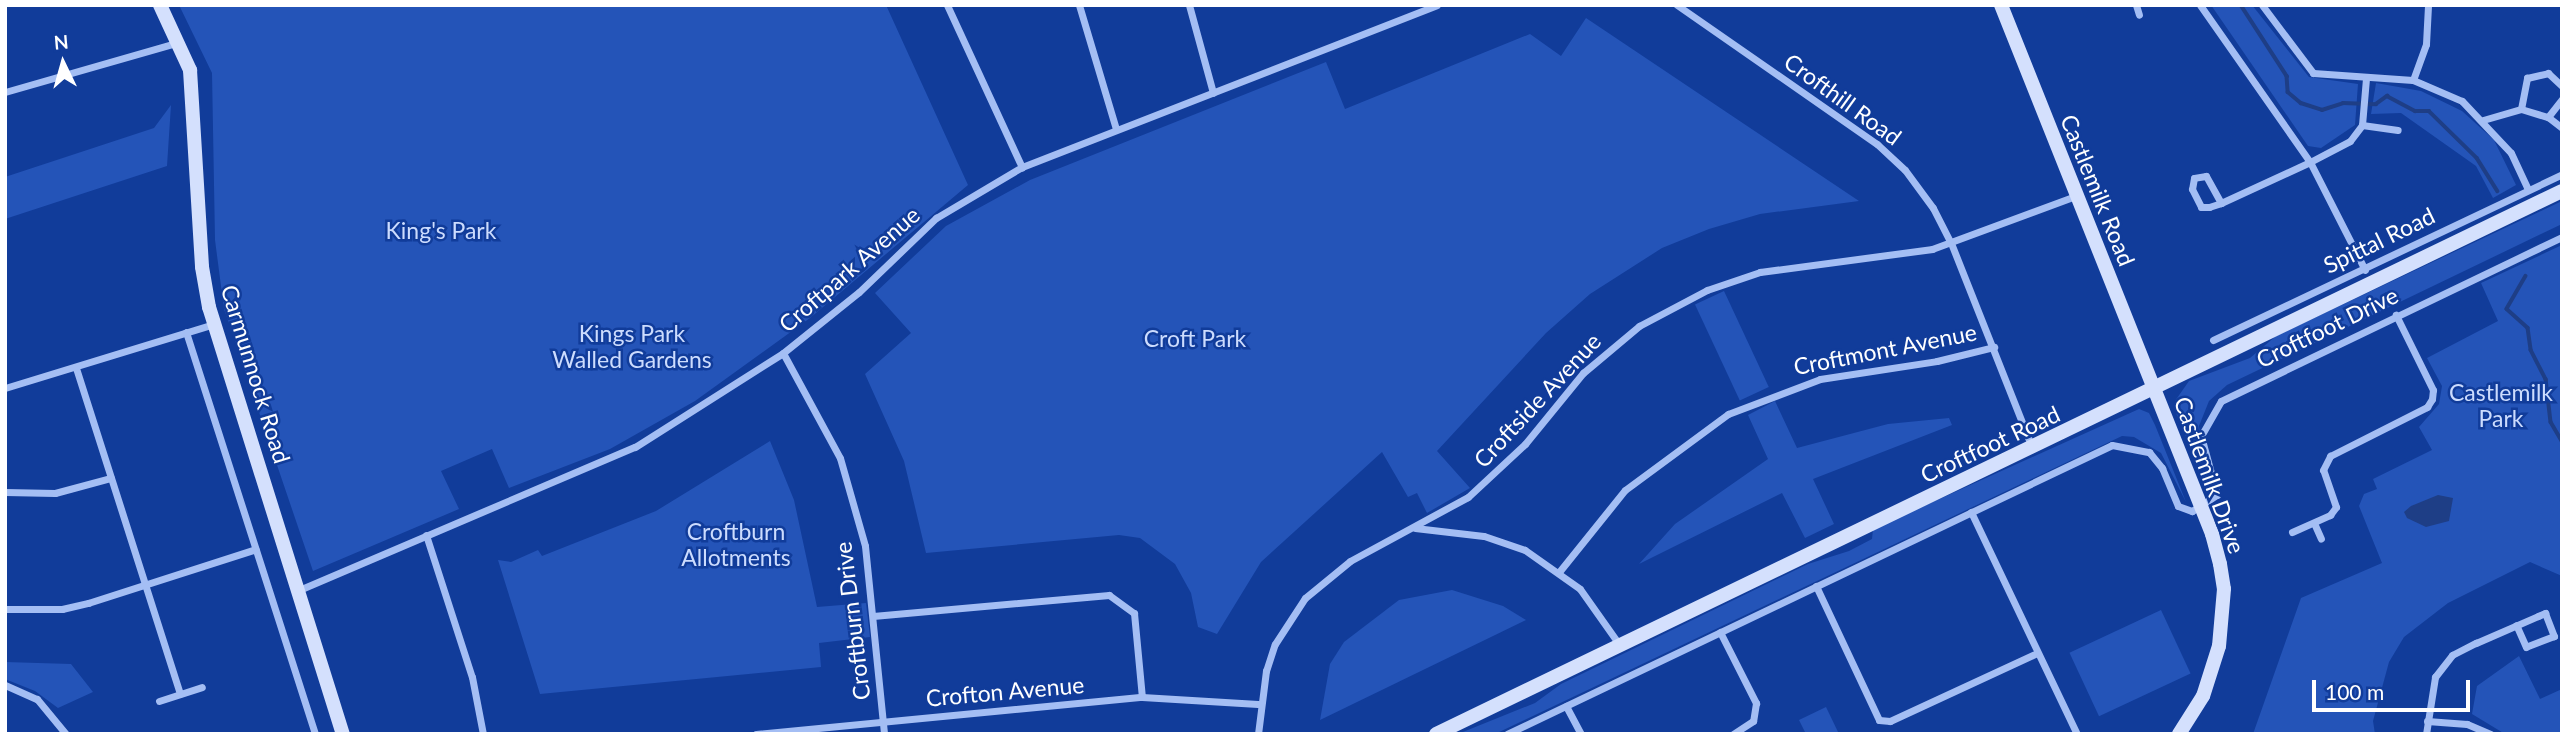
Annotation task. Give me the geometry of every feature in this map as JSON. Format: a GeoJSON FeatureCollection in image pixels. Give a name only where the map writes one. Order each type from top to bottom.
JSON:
{"type":"FeatureCollection","features":[{"type":"Feature","properties":{"kind":"street","name":"Carmunnock Road"},"geometry":{"type":"LineString","coordinates":[[160,5],[180,42],[195,101],[202,267],[214,324],[343,734]]}},
{"type":"Feature","properties":{"kind":"street"},"geometry":{"type":"LineString","coordinates":[[947,5],[1022,167]]}},
{"type":"Feature","properties":{"kind":"street"},"geometry":{"type":"LineString","coordinates":[[1079,5],[1116,129]]}},
{"type":"Feature","properties":{"kind":"street"},"geometry":{"type":"LineString","coordinates":[[1189,5],[1213,93]]}},
{"type":"Feature","properties":{"kind":"street","name":"Croftpark Avenue"},"geometry":{"type":"LineString","coordinates":[[299,590],[635,447],[783,353],[859,292],[936,218],[1022,167],[1437,5]]}},
{"type":"Feature","properties":{"kind":"street","name":"Crofthill Road"},"geometry":{"type":"LineString","coordinates":[[1677,5],[1892,157],[1933,208],[1951,243],[1994,346],[2032,449]]}},
{"type":"Feature","properties":{"kind":"street","name":"Castlemilk Road"},"geometry":{"type":"LineString","coordinates":[[2001,5],[2154,391]]}},
{"type":"Feature","properties":{"kind":"street"},"geometry":{"type":"LineString","coordinates":[[2136,5],[2139,15]]}},
{"type":"Feature","properties":{"kind":"street"},"geometry":{"type":"LineString","coordinates":[[2200,5],[2310,162],[2365,270]]}},
{"type":"Feature","properties":{"kind":"street"},"geometry":{"type":"LineString","coordinates":[[2262,5],[2313,73],[2413,80],[2441,89],[2483,120],[2511,153],[2528,189]]}},
{"type":"Feature","properties":{"kind":"street"},"geometry":{"type":"LineString","coordinates":[[2413,80],[2426,44],[2428,5]]}},
{"type":"Feature","properties":{"kind":"street"},"geometry":{"type":"LineString","coordinates":[[5,92],[180,42]]}},
{"type":"Feature","properties":{"kind":"street"},"geometry":{"type":"LineString","coordinates":[[2521,110],[2527,78],[2548,74],[2562,86]]}},
{"type":"Feature","properties":{"kind":"street"},"geometry":{"type":"LineString","coordinates":[[2221,203],[2206,176],[2194,178],[2192,189],[2201,207],[2221,203],[2350,141],[2362,125],[2366,78]]}},
{"type":"Feature","properties":{"kind":"street"},"geometry":{"type":"LineString","coordinates":[[2548,117],[2562,99]]}},
{"type":"Feature","properties":{"kind":"street"},"geometry":{"type":"LineString","coordinates":[[2483,120],[2521,110],[2548,117],[2562,128]]}},
{"type":"Feature","properties":{"kind":"street"},"geometry":{"type":"LineString","coordinates":[[2362,125],[2398,130]]}},
{"type":"Feature","properties":{"kind":"street","name":"Spittal Road"},"geometry":{"type":"LineString","coordinates":[[2213,340],[2365,270],[2528,189],[2561,176]]}},
{"type":"Feature","properties":{"kind":"street","name":"Croftfoot Road"},"geometry":{"type":"LineString","coordinates":[[1436,734],[1619,644],[2154,391],[2562,191]]}},
{"type":"Feature","properties":{"kind":"street","name":"Croftside Avenue"},"geometry":{"type":"LineString","coordinates":[[1258,734],[1258,704],[1275,644],[1305,598],[1350,561],[1468,497],[1499,471],[1583,373],[1639,326],[1671,307],[1760,272],[1835,259],[1893,256],[1951,243],[2075,196]]}},
{"type":"Feature","properties":{"kind":"street","name":"Croftfoot Drive"},"geometry":{"type":"LineString","coordinates":[[2200,506],[2217,495],[2201,436],[2221,401],[2396,314],[2562,237]]}},
{"type":"Feature","properties":{"kind":"street"},"geometry":{"type":"LineString","coordinates":[[2292,532],[2314,523],[2336,508],[2325,461],[2427,407],[2432,399],[2432,390],[2396,314]]}},
{"type":"Feature","properties":{"kind":"street"},"geometry":{"type":"LineString","coordinates":[[5,388],[214,324]]}},
{"type":"Feature","properties":{"kind":"street"},"geometry":{"type":"LineString","coordinates":[[186,332],[316,734]]}},
{"type":"Feature","properties":{"kind":"street","name":"Croftmont Avenue"},"geometry":{"type":"LineString","coordinates":[[1559,572],[1625,490],[1728,414],[1811,381],[1937,361],[1994,346]]}},
{"type":"Feature","properties":{"kind":"street","name":"Croftburn Drive"},"geometry":{"type":"LineString","coordinates":[[783,353],[809,393],[840,458],[865,545],[884,734]]}},
{"type":"Feature","properties":{"kind":"street"},"geometry":{"type":"LineString","coordinates":[[76,368],[180,694]]}},
{"type":"Feature","properties":{"kind":"street","name":"Castlemilk Drive"},"geometry":{"type":"LineString","coordinates":[[2154,391],[2220,564],[2222,630],[2203,696],[2179,734]]}},
{"type":"Feature","properties":{"kind":"street"},"geometry":{"type":"LineString","coordinates":[[1507,734],[2112,445],[2125,444],[2149,452],[2162,468],[2181,510],[2200,506]]}},
{"type":"Feature","properties":{"kind":"street"},"geometry":{"type":"LineString","coordinates":[[5,492],[55,493],[111,478]]}},
{"type":"Feature","properties":{"kind":"street"},"geometry":{"type":"LineString","coordinates":[[1971,512],[2035,654],[2077,734]]}},
{"type":"Feature","properties":{"kind":"street"},"geometry":{"type":"LineString","coordinates":[[2314,523],[2320,539]]}},
{"type":"Feature","properties":{"kind":"street"},"geometry":{"type":"LineString","coordinates":[[1415,528],[1507,542],[1559,572],[1598,609],[1619,644]]}},
{"type":"Feature","properties":{"kind":"street"},"geometry":{"type":"LineString","coordinates":[[426,536],[472,677],[483,734]]}},
{"type":"Feature","properties":{"kind":"street"},"geometry":{"type":"LineString","coordinates":[[5,609],[62,609],[256,549]]}},
{"type":"Feature","properties":{"kind":"street"},"geometry":{"type":"LineString","coordinates":[[1816,586],[1879,720],[1890,721],[2035,654]]}},
{"type":"Feature","properties":{"kind":"street"},"geometry":{"type":"LineString","coordinates":[[873,616],[1109,595],[1134,613],[1142,697]]}},
{"type":"Feature","properties":{"kind":"street"},"geometry":{"type":"LineString","coordinates":[[2426,734],[2435,677],[2452,654],[2516,625],[2545,613],[2554,636],[2526,647],[2516,625]]}},
{"type":"Feature","properties":{"kind":"street"},"geometry":{"type":"LineString","coordinates":[[1720,632],[1756,703],[1753,721],[1733,734]]}},
{"type":"Feature","properties":{"kind":"street"},"geometry":{"type":"LineString","coordinates":[[5,685],[37,699],[66,734]]}},
{"type":"Feature","properties":{"kind":"street"},"geometry":{"type":"LineString","coordinates":[[159,701],[202,687]]}},
{"type":"Feature","properties":{"kind":"street","name":"Crofton Avenue"},"geometry":{"type":"LineString","coordinates":[[756,734],[1142,697],[1258,704]]}},
{"type":"Feature","properties":{"kind":"street"},"geometry":{"type":"LineString","coordinates":[[1566,706],[1581,734]]}},
{"type":"Feature","properties":{"kind":"street"},"geometry":{"type":"LineString","coordinates":[[2427,721],[2467,724],[2491,734]]}},
{"type":"Feature","properties":{"kind":"green space","name":"King's Park"},"geometry":{"type":"Polygon","coordinates":[[[179,5],[886,5],[968,185],[810,318],[695,401],[610,449],[509,488],[492,449],[441,471],[459,509],[313,571],[224,309],[215,240],[212,73],[179,5]]]}},
{"type":"Feature","properties":{"kind":"green space"},"geometry":{"type":"Polygon","coordinates":[[[2211,5],[2252,5],[2309,77],[2358,84],[2355,125],[2321,148],[2308,146],[2211,5]]]}},
{"type":"Feature","properties":{"kind":"green space","name":"Croft Park"},"geometry":{"type":"Polygon","coordinates":[[[1586,18],[1859,201],[1760,214],[1709,229],[1662,248],[1590,294],[1546,333],[1437,451],[1470,488],[1427,513],[1417,493],[1408,497],[1382,452],[1261,562],[1217,634],[1198,627],[1191,593],[1175,564],[1140,538],[1119,535],[926,553],[904,461],[865,374],[911,333],[875,293],[946,226],[1030,180],[1326,62],[1345,109],[1530,34],[1561,56],[1586,18]]]}},
{"type":"Feature","properties":{"kind":"green space"},"geometry":{"type":"Polygon","coordinates":[[[2376,83],[2421,91],[2462,111],[2494,140],[2516,185],[2493,198],[2476,166],[2401,113],[2371,114],[2376,83]]]}},
{"type":"Feature","properties":{"kind":"green space"},"geometry":{"type":"Polygon","coordinates":[[[171,105],[167,166],[5,219],[5,177],[154,128],[171,105]]]}},
{"type":"Feature","properties":{"kind":"green space"},"geometry":{"type":"Polygon","coordinates":[[[2562,201],[2562,224],[2227,385],[2209,401],[2199,426],[2208,489],[2176,413],[2175,401],[2189,381],[2250,358],[2276,336],[2562,201]]]}},
{"type":"Feature","properties":{"kind":"green space","name":"Castlemilk Park"},"geometry":{"type":"Polygon","coordinates":[[[2562,245],[2562,576],[2530,562],[2448,603],[2404,637],[2389,662],[2373,721],[2375,734],[2253,734],[2301,598],[2382,563],[2359,506],[2364,494],[2377,489],[2373,479],[2432,450],[2419,427],[2439,404],[2442,386],[2427,358],[2498,321],[2481,283],[2562,245]]]}},
{"type":"Feature","properties":{"kind":"green space"},"geometry":{"type":"Polygon","coordinates":[[[1724,291],[1769,387],[1740,401],[1695,305],[1724,291]]]}},
{"type":"Feature","properties":{"kind":"green space"},"geometry":{"type":"Polygon","coordinates":[[[1775,401],[1797,448],[1888,424],[1949,418],[1952,425],[1813,479],[1834,524],[1805,538],[1782,493],[1639,564],[1675,524],[1768,459],[1748,415],[1775,401]]]}},
{"type":"Feature","properties":{"kind":"green space"},"geometry":{"type":"Polygon","coordinates":[[[2139,409],[2149,413],[2186,502],[2161,453],[2134,437],[2122,436],[1495,734],[1458,734],[1535,703],[1561,684],[1808,564],[1849,551],[1872,539],[1873,529],[2139,409]]]}},
{"type":"Feature","properties":{"kind":"green space","name":"Croftburn Allotments"},"geometry":{"type":"Polygon","coordinates":[[[770,441],[794,500],[817,607],[866,603],[870,637],[819,643],[821,667],[540,694],[498,560],[511,562],[538,550],[542,556],[656,511],[770,441]]]}},
{"type":"Feature","properties":{"kind":"green space"},"geometry":{"type":"Polygon","coordinates":[[[1452,590],[1503,606],[1526,620],[1320,720],[1330,664],[1344,642],[1399,600],[1452,590]]]}},
{"type":"Feature","properties":{"kind":"green space"},"geometry":{"type":"Polygon","coordinates":[[[2161,610],[2191,673],[2099,716],[2069,653],[2161,610]]]}},
{"type":"Feature","properties":{"kind":"green space"},"geometry":{"type":"Polygon","coordinates":[[[2519,656],[2540,699],[2562,689],[2562,734],[2505,734],[2472,714],[2477,686],[2519,656]]]}},
{"type":"Feature","properties":{"kind":"green space"},"geometry":{"type":"Polygon","coordinates":[[[5,662],[71,664],[93,692],[58,708],[35,691],[5,679],[5,662]]]}},
{"type":"Feature","properties":{"kind":"green space"},"geometry":{"type":"Polygon","coordinates":[[[1826,707],[1839,734],[1806,734],[1799,720],[1826,707]]]}},
{"type":"Feature","properties":{"kind":"shaded area"},"geometry":{"type":"Polygon","coordinates":[[[2438,495],[2453,498],[2449,521],[2426,527],[2407,518],[2404,512],[2411,506],[2438,495]]]}},
{"type":"Feature","properties":{"kind":"waterway"},"geometry":{"type":"LineString","coordinates":[[2241,5],[2287,76],[2288,92],[2301,103],[2322,110],[2343,103],[2376,104],[2387,96],[2415,111],[2429,111],[2477,158],[2498,191]]}},
{"type":"Feature","properties":{"kind":"waterway"},"geometry":{"type":"LineString","coordinates":[[2526,276],[2507,309],[2528,328],[2531,350],[2546,379],[2551,422],[2562,441]]}},
{"type":"Feature","properties":{"kind":"park label","name":"Kings Park Walled Gardens"},"geometry":{"type":"Point","coordinates":[632,346]}}]}
